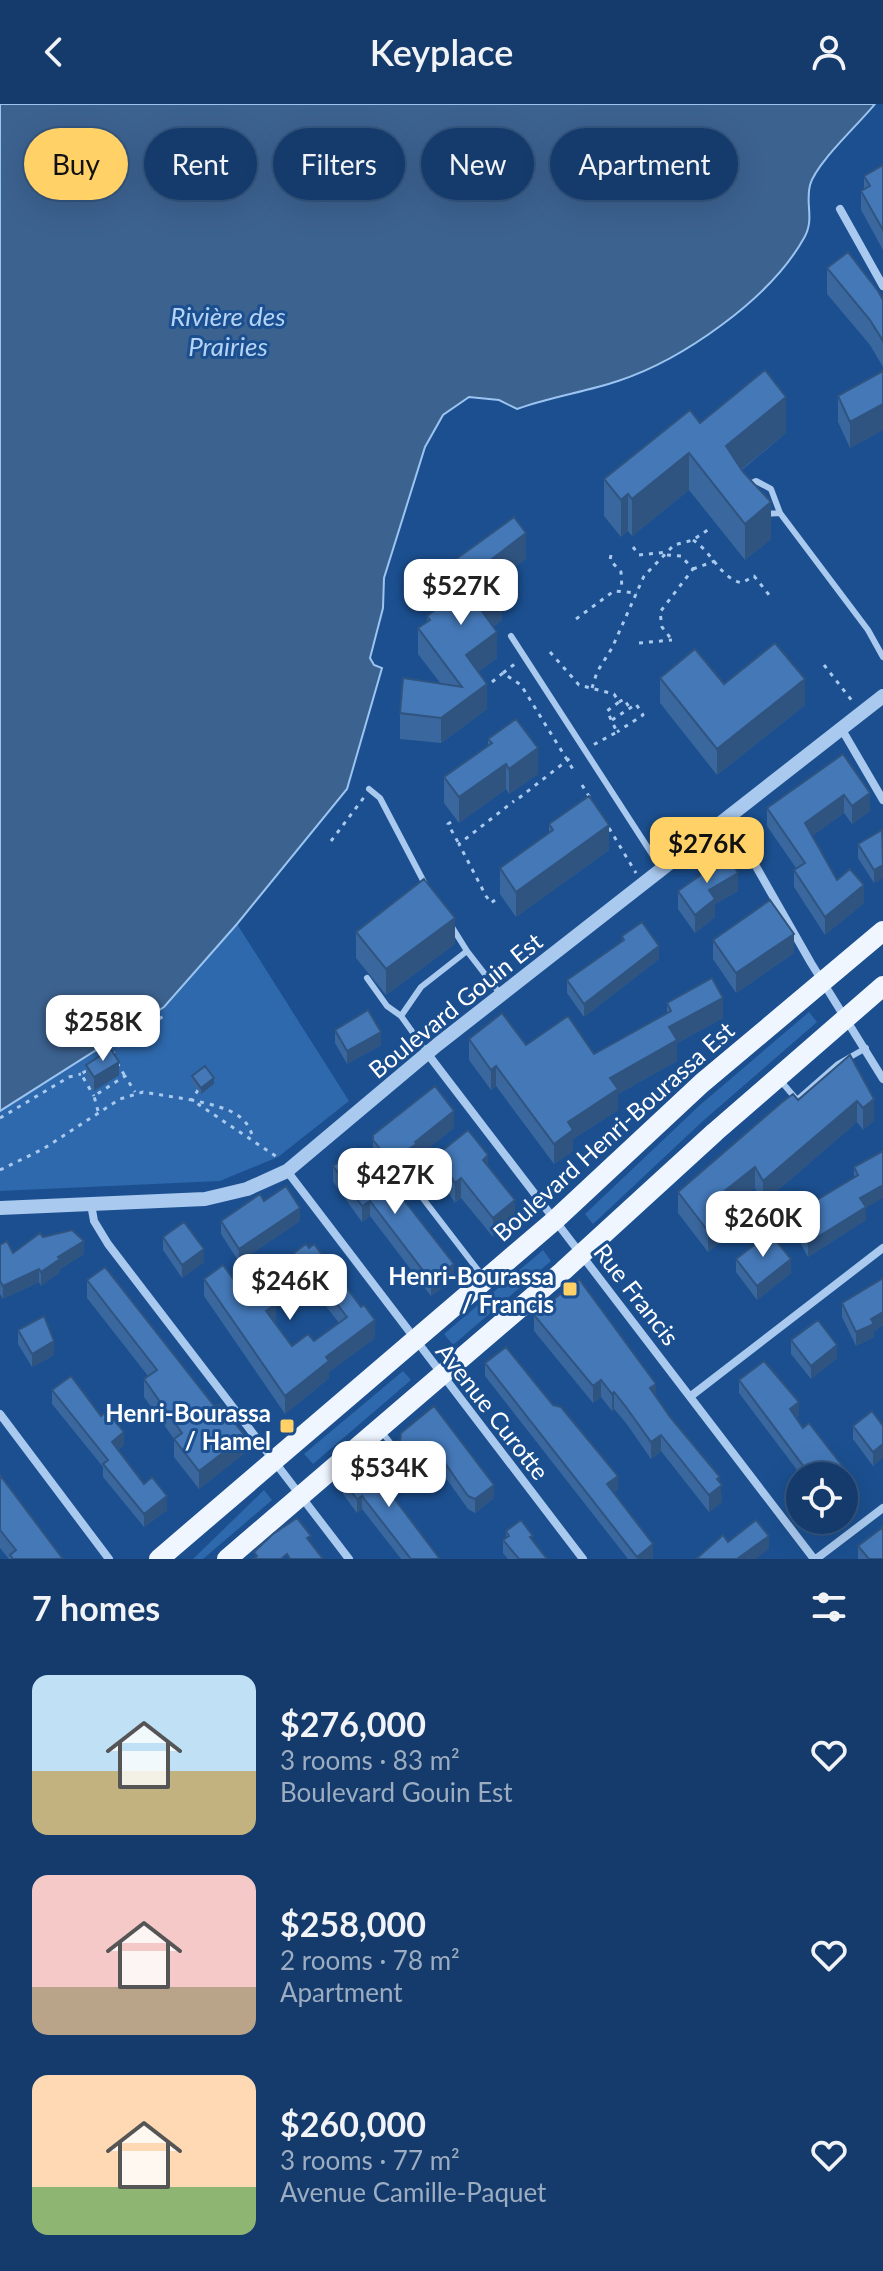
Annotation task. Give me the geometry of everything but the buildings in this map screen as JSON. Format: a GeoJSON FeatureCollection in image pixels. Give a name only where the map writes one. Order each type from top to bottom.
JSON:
{"type":"FeatureCollection","features":[{"type":"Feature","properties":{"kind":"main road","name":"Boulevard Henri-Bourassa Est"},"geometry":{"type":"LineString","coordinates":[[159,1559],[486,1280],[686,1098],[883,931]]}},
{"type":"Feature","properties":{"kind":"main road"},"geometry":{"type":"LineString","coordinates":[[227,1559],[582,1255],[777,1077],[883,986]]}},
{"type":"Feature","properties":{"kind":"street"},"geometry":{"type":"LineString","coordinates":[[840,209],[883,286]]}},
{"type":"Feature","properties":{"kind":"street","name":"Boulevard Gouin Est"},"geometry":{"type":"LineString","coordinates":[[0,1208],[213,1198],[257,1185],[883,696]]}},
{"type":"Feature","properties":{"kind":"street"},"geometry":{"type":"LineString","coordinates":[[841,728],[883,800]]}},
{"type":"Feature","properties":{"kind":"street"},"geometry":{"type":"LineString","coordinates":[[728,816],[883,1079]]}},
{"type":"Feature","properties":{"kind":"street","name":"Rue Francis"},"geometry":{"type":"LineString","coordinates":[[427,1053],[815,1559]]}},
{"type":"Feature","properties":{"kind":"street","name":"Avenue Curotte"},"geometry":{"type":"LineString","coordinates":[[283,1165],[583,1559]]}},
{"type":"Feature","properties":{"kind":"street"},"geometry":{"type":"LineString","coordinates":[[91,1204],[93,1218],[108,1244],[349,1559]]}},
{"type":"Feature","properties":{"kind":"street"},"geometry":{"type":"LineString","coordinates":[[691,1396],[883,1248]]}},
{"type":"Feature","properties":{"kind":"street"},"geometry":{"type":"LineString","coordinates":[[0,1414],[109,1559]]}},
{"type":"Feature","properties":{"kind":"street"},"geometry":{"type":"LineString","coordinates":[[815,1559],[883,1508]]}},
{"type":"Feature","properties":{"kind":"lane"},"geometry":{"type":"LineString","coordinates":[[743,494],[752,483],[761,483],[774,494],[780,513],[868,630],[883,657]]}},
{"type":"Feature","properties":{"kind":"lane"},"geometry":{"type":"LineString","coordinates":[[754,512],[780,513]]}},
{"type":"Feature","properties":{"kind":"lane"},"geometry":{"type":"LineString","coordinates":[[511,636],[661,868]]}},
{"type":"Feature","properties":{"kind":"lane"},"geometry":{"type":"LineString","coordinates":[[369,789],[386,808],[423,874],[428,893]]}},
{"type":"Feature","properties":{"kind":"lane"},"geometry":{"type":"LineString","coordinates":[[445,917],[501,995]]}},
{"type":"Feature","properties":{"kind":"lane"},"geometry":{"type":"LineString","coordinates":[[401,1016],[421,987],[467,951]]}},
{"type":"Feature","properties":{"kind":"lane"},"geometry":{"type":"LineString","coordinates":[[367,978],[387,1006],[401,1016],[427,1053]]}},
{"type":"Feature","properties":{"kind":"lane"},"geometry":{"type":"LineString","coordinates":[[777,1077],[797,1100],[838,1064],[866,1048]]}},
{"type":"Feature","properties":{"kind":"lane"},"geometry":{"type":"LineString","coordinates":[[474,1132],[483,1126]]}},
{"type":"Feature","properties":{"kind":"lane"},"geometry":{"type":"LineString","coordinates":[[446,1154],[411,1183],[486,1280]]}},
{"type":"Feature","properties":{"kind":"lane"},"geometry":{"type":"LineString","coordinates":[[379,1429],[396,1450]]}},
{"type":"Feature","properties":{"kind":"path"},"geometry":{"type":"LineString","coordinates":[[592,688],[644,576],[674,545],[693,540],[712,527]]}},
{"type":"Feature","properties":{"kind":"path"},"geometry":{"type":"LineString","coordinates":[[693,540],[733,580],[742,583],[754,576],[770,596]]}},
{"type":"Feature","properties":{"kind":"path"},"geometry":{"type":"LineString","coordinates":[[633,547],[639,555],[681,556],[693,569]]}},
{"type":"Feature","properties":{"kind":"path"},"geometry":{"type":"LineString","coordinates":[[611,555],[610,560],[621,572],[622,590]]}},
{"type":"Feature","properties":{"kind":"path"},"geometry":{"type":"LineString","coordinates":[[639,643],[672,640],[662,627],[660,612],[693,569],[715,561]]}},
{"type":"Feature","properties":{"kind":"path"},"geometry":{"type":"LineString","coordinates":[[576,619],[606,596],[622,590],[637,593]]}},
{"type":"Feature","properties":{"kind":"path"},"geometry":{"type":"LineString","coordinates":[[550,652],[573,680],[614,694],[619,702]]}},
{"type":"Feature","properties":{"kind":"path"},"geometry":{"type":"LineString","coordinates":[[492,682],[524,656]]}},
{"type":"Feature","properties":{"kind":"path"},"geometry":{"type":"LineString","coordinates":[[824,665],[853,702]]}},
{"type":"Feature","properties":{"kind":"path"},"geometry":{"type":"LineString","coordinates":[[503,673],[521,685],[574,771]]}},
{"type":"Feature","properties":{"kind":"path"},"geometry":{"type":"LineString","coordinates":[[617,732],[607,711],[624,699],[630,708]]}},
{"type":"Feature","properties":{"kind":"path"},"geometry":{"type":"LineString","coordinates":[[591,746],[643,715],[636,704],[612,721]]}},
{"type":"Feature","properties":{"kind":"path"},"geometry":{"type":"LineString","coordinates":[[519,798],[577,753]]}},
{"type":"Feature","properties":{"kind":"path"},"geometry":{"type":"LineString","coordinates":[[582,785],[598,810]]}},
{"type":"Feature","properties":{"kind":"path"},"geometry":{"type":"LineString","coordinates":[[331,841],[369,789]]}},
{"type":"Feature","properties":{"kind":"path"},"geometry":{"type":"LineString","coordinates":[[459,844],[514,801]]}},
{"type":"Feature","properties":{"kind":"path"},"geometry":{"type":"LineString","coordinates":[[451,822],[448,824],[486,896],[491,903],[495,900]]}},
{"type":"Feature","properties":{"kind":"path"},"geometry":{"type":"LineString","coordinates":[[605,823],[636,873]]}},
{"type":"Feature","properties":{"kind":"path"},"geometry":{"type":"LineString","coordinates":[[101,1061],[112,1055],[119,1045],[165,1015]]}},
{"type":"Feature","properties":{"kind":"path"},"geometry":{"type":"LineString","coordinates":[[112,1055],[135,1092]]}},
{"type":"Feature","properties":{"kind":"path"},"geometry":{"type":"LineString","coordinates":[[0,1118],[69,1077],[91,1068]]}},
{"type":"Feature","properties":{"kind":"path"},"geometry":{"type":"LineString","coordinates":[[81,1074],[94,1096],[98,1112]]}},
{"type":"Feature","properties":{"kind":"path"},"geometry":{"type":"LineString","coordinates":[[94,1096],[125,1076]]}},
{"type":"Feature","properties":{"kind":"path"},"geometry":{"type":"LineString","coordinates":[[192,1100],[198,1090]]}},
{"type":"Feature","properties":{"kind":"path"},"geometry":{"type":"LineString","coordinates":[[0,1170],[43,1149],[98,1112],[135,1092],[192,1100],[235,1114],[249,1125],[253,1140]]}},
{"type":"Feature","properties":{"kind":"path"},"geometry":{"type":"LineString","coordinates":[[192,1100],[253,1140],[283,1165]]}},
{"type":"Feature","properties":{"kind":"shaded area"},"geometry":{"type":"Polygon","coordinates":[[[237,924],[349,1101],[278,1157],[220,1181],[0,1191],[0,1111],[165,1007],[237,924]]]}},
{"type":"Feature","properties":{"kind":"shaded area"},"geometry":{"type":"Polygon","coordinates":[[[809,1012],[817,1022],[704,1120],[593,1224],[585,1214],[700,1105],[809,1012]]]}},
{"type":"Feature","properties":{"kind":"shaded area"},"geometry":{"type":"Polygon","coordinates":[[[543,1250],[551,1261],[453,1345],[444,1334],[543,1250]]]}},
{"type":"Feature","properties":{"kind":"shaded area"},"geometry":{"type":"Polygon","coordinates":[[[403,1371],[411,1380],[313,1464],[304,1454],[403,1371]]]}},
{"type":"Feature","properties":{"kind":"shaded area"},"geometry":{"type":"Polygon","coordinates":[[[264,1490],[272,1500],[203,1559],[193,1559],[264,1490]]]}},
{"type":"Feature","properties":{"kind":"water","name":"Rivière des Prairies"},"geometry":{"type":"Polygon","coordinates":[[[0,104],[875,104],[814,176],[809,192],[807,231],[789,261],[747,305],[696,343],[618,381],[517,409],[499,400],[469,397],[443,415],[425,447],[384,578],[383,608],[370,658],[374,665],[382,668],[347,789],[237,924],[164,1007],[0,1111],[0,104]]]}},
{"type":"Feature","properties":{"kind":"place","name":"Henri-Bourassa / Francis"},"geometry":{"type":"Point","coordinates":[570,1289]}},
{"type":"Feature","properties":{"kind":"place","name":"Henri-Bourassa / Hamel"},"geometry":{"type":"Point","coordinates":[287,1426]}}]}
